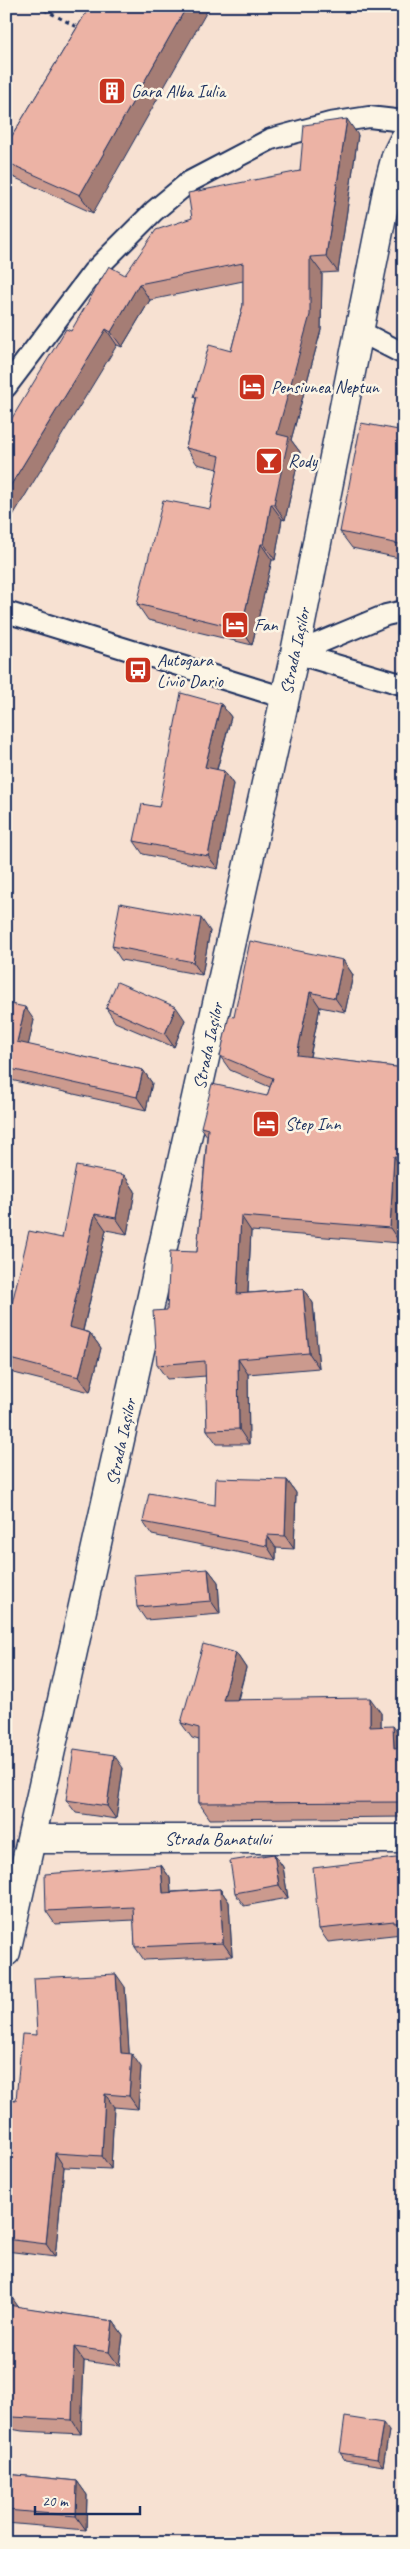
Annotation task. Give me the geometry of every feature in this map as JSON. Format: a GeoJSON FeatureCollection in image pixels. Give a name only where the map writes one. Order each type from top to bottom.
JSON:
{"type":"FeatureCollection","features":[{"type":"Feature","properties":{"kind":"street","name":"Strada Iașilor"},"geometry":{"type":"LineString","coordinates":[[6,1952],[33,1840],[295,653],[388,186],[396,156],[404,140]]}},
{"type":"Feature","properties":{"kind":"street","name":"Strada Banatului"},"geometry":{"type":"LineString","coordinates":[[33,1840],[404,1839]]}},
{"type":"Feature","properties":{"kind":"lane"},"geometry":{"type":"LineString","coordinates":[[6,387],[93,272],[154,212],[189,182],[271,139],[330,123],[368,117],[404,121]]}},
{"type":"Feature","properties":{"kind":"lane"},"geometry":{"type":"LineString","coordinates":[[359,331],[404,354]]}},
{"type":"Feature","properties":{"kind":"lane"},"geometry":{"type":"LineString","coordinates":[[295,653],[386,615],[404,611]]}},
{"type":"Feature","properties":{"kind":"lane"},"geometry":{"type":"LineString","coordinates":[[6,612],[285,698]]}},
{"type":"Feature","properties":{"kind":"lane"},"geometry":{"type":"LineString","coordinates":[[295,653],[404,686]]}},
{"type":"Feature","properties":{"kind":"path"},"geometry":{"type":"LineString","coordinates":[[37,6],[82,30]]}},
{"type":"Feature","properties":{"kind":"building","name":"Gara Alba Iulia"},"geometry":{"type":"Polygon","coordinates":[[[90,6],[187,6],[80,195],[6,162],[6,146],[90,6]]]}},
{"type":"Feature","properties":{"kind":"building"},"geometry":{"type":"Polygon","coordinates":[[[347,119],[326,256],[310,257],[310,315],[277,434],[289,437],[274,504],[271,504],[264,544],[261,544],[241,629],[137,604],[163,500],[210,509],[220,456],[186,448],[197,397],[194,397],[209,345],[231,351],[243,305],[243,263],[139,284],[111,332],[106,329],[6,493],[6,428],[66,329],[71,331],[109,266],[125,275],[156,230],[192,218],[188,193],[300,171],[304,125],[347,119]]]}},
{"type":"Feature","properties":{"kind":"building"},"geometry":{"type":"Polygon","coordinates":[[[361,423],[404,431],[404,545],[340,532],[361,423]]]}},
{"type":"Feature","properties":{"kind":"building"},"geometry":{"type":"Polygon","coordinates":[[[181,693],[221,704],[205,767],[224,771],[208,856],[134,841],[142,804],[159,807],[181,693]]]}},
{"type":"Feature","properties":{"kind":"building"},"geometry":{"type":"Polygon","coordinates":[[[120,903],[201,918],[193,962],[112,946],[120,903]]]}},
{"type":"Feature","properties":{"kind":"building"},"geometry":{"type":"Polygon","coordinates":[[[250,941],[343,960],[335,998],[310,992],[297,1055],[404,1068],[404,1157],[394,1156],[390,1228],[241,1216],[237,1294],[303,1289],[309,1353],[238,1359],[239,1429],[207,1430],[205,1361],[157,1365],[153,1311],[167,1310],[170,1251],[197,1252],[208,1129],[201,1127],[212,1084],[267,1096],[273,1078],[220,1056],[229,1016],[234,1017],[250,941]]]}},
{"type":"Feature","properties":{"kind":"building"},"geometry":{"type":"Polygon","coordinates":[[[117,982],[176,1007],[165,1034],[106,1008],[117,982]]]}},
{"type":"Feature","properties":{"kind":"building"},"geometry":{"type":"Polygon","coordinates":[[[6,1003],[25,1007],[17,1042],[143,1070],[137,1097],[6,1068],[6,1003]]]}},
{"type":"Feature","properties":{"kind":"building"},"geometry":{"type":"Polygon","coordinates":[[[76,1166],[124,1175],[116,1218],[95,1214],[69,1327],[90,1333],[79,1377],[6,1358],[6,1311],[10,1312],[29,1231],[62,1238],[76,1166]]]}},
{"type":"Feature","properties":{"kind":"building"},"geometry":{"type":"Polygon","coordinates":[[[216,1478],[287,1480],[285,1536],[267,1535],[267,1546],[143,1522],[149,1493],[215,1505],[216,1478]]]}},
{"type":"Feature","properties":{"kind":"building"},"geometry":{"type":"Polygon","coordinates":[[[208,1569],[211,1601],[137,1607],[134,1575],[208,1569]]]}},
{"type":"Feature","properties":{"kind":"building"},"geometry":{"type":"Polygon","coordinates":[[[203,1644],[236,1653],[223,1700],[370,1698],[370,1727],[393,1726],[394,1748],[404,1747],[404,1802],[199,1803],[199,1728],[181,1723],[203,1644]]]}},
{"type":"Feature","properties":{"kind":"building"},"geometry":{"type":"Polygon","coordinates":[[[74,1749],[114,1755],[107,1806],[66,1800],[74,1749]]]}},
{"type":"Feature","properties":{"kind":"building"},"geometry":{"type":"Polygon","coordinates":[[[274,1854],[279,1885],[235,1893],[230,1861],[274,1854]]]}},
{"type":"Feature","properties":{"kind":"building"},"geometry":{"type":"Polygon","coordinates":[[[404,1857],[404,1922],[394,1923],[394,1921],[319,1929],[313,1868],[404,1857]]]}},
{"type":"Feature","properties":{"kind":"building"},"geometry":{"type":"Polygon","coordinates":[[[161,1865],[163,1893],[220,1889],[223,1943],[135,1947],[133,1907],[46,1911],[45,1874],[161,1865]]]}},
{"type":"Feature","properties":{"kind":"building"},"geometry":{"type":"Polygon","coordinates":[[[116,1974],[121,2053],[132,2054],[129,2096],[105,2094],[102,2156],[55,2153],[46,2244],[6,2239],[6,2099],[16,2100],[22,2034],[37,2035],[34,1978],[116,1974]]]}},
{"type":"Feature","properties":{"kind":"building"},"geometry":{"type":"Polygon","coordinates":[[[6,2295],[10,2295],[8,2305],[113,2321],[109,2352],[74,2347],[72,2420],[6,2416],[6,2295]]]}},
{"type":"Feature","properties":{"kind":"building"},"geometry":{"type":"Polygon","coordinates":[[[345,2417],[383,2423],[377,2459],[340,2453],[345,2417]]]}},
{"type":"Feature","properties":{"kind":"building"},"geometry":{"type":"Polygon","coordinates":[[[6,2474],[77,2481],[76,2516],[6,2510],[6,2474]]]}},
{"type":"Feature","properties":{"kind":"building"},"geometry":{"type":"Polygon","coordinates":[[[404,2510],[404,2529],[401,2529],[404,2510]]]}},
{"type":"Feature","properties":{"kind":"place","name":"Gara Alba Iulia"},"geometry":{"type":"Point","coordinates":[112,91]}},
{"type":"Feature","properties":{"kind":"place","name":"Pensiunea Neptun"},"geometry":{"type":"Point","coordinates":[252,387]}},
{"type":"Feature","properties":{"kind":"place","name":"Rody"},"geometry":{"type":"Point","coordinates":[269,461]}},
{"type":"Feature","properties":{"kind":"place","name":"Fan"},"geometry":{"type":"Point","coordinates":[235,625]}},
{"type":"Feature","properties":{"kind":"place","name":"Autogara Livio Dario"},"geometry":{"type":"Point","coordinates":[138,670]}},
{"type":"Feature","properties":{"kind":"place","name":"Step Inn"},"geometry":{"type":"Point","coordinates":[266,1124]}}]}
